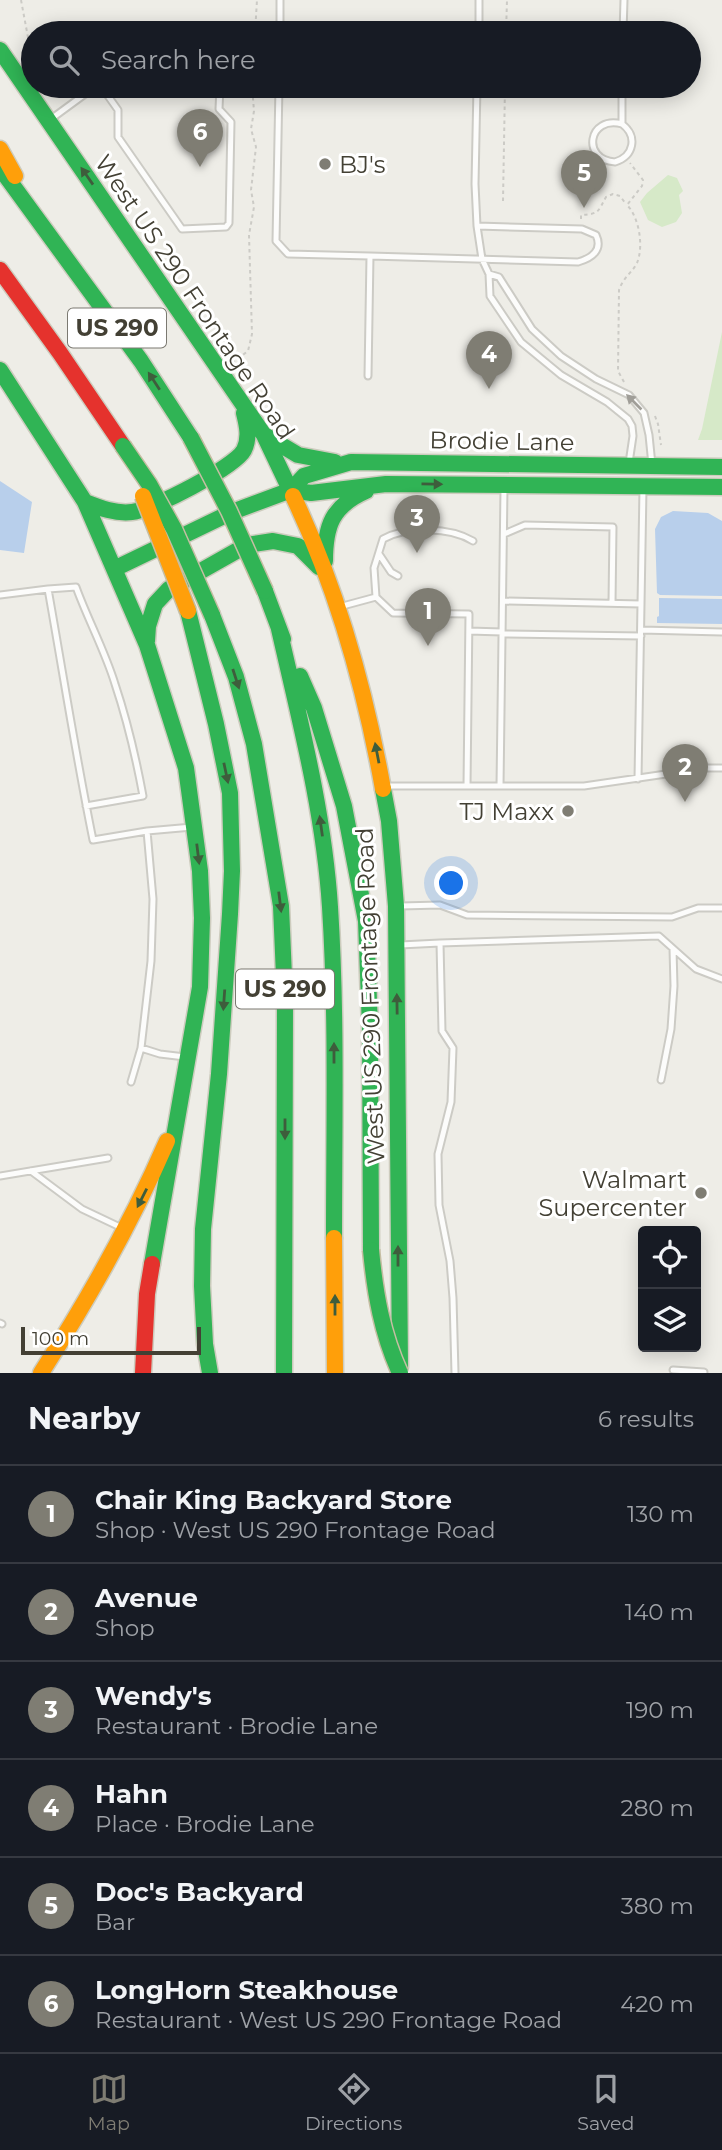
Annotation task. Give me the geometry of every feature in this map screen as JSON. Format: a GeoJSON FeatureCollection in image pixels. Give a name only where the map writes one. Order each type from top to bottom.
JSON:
{"type":"FeatureCollection","features":[{"type":"Feature","properties":{"kind":"main road","name":"West US 290 Frontage Road"},"geometry":{"type":"LineString","coordinates":[[0,50],[21,80]]}},
{"type":"Feature","properties":{"kind":"main road","name":"West US 290 Frontage Road"},"geometry":{"type":"LineString","coordinates":[[33,98],[264,435],[291,490],[325,574],[355,664],[372,727],[389,821],[396,906],[400,1373]]}},
{"type":"Feature","properties":{"kind":"main road"},"geometry":{"type":"LineString","coordinates":[[0,149],[39,220]]}},
{"type":"Feature","properties":{"kind":"main road","name":"US 290"},"geometry":{"type":"LineString","coordinates":[[0,168],[141,361],[191,438],[229,511],[265,590],[279,629],[315,787],[330,905],[334,1000],[335,1373]]}},
{"type":"Feature","properties":{"kind":"main road","name":"US 290"},"geometry":{"type":"LineString","coordinates":[[0,271],[60,353],[149,484],[174,529],[236,677],[254,744],[281,906],[285,1000],[284,1373]]}},
{"type":"Feature","properties":{"kind":"main road"},"geometry":{"type":"LineString","coordinates":[[0,370],[85,502],[147,645],[186,768],[195,827],[202,918],[200,987],[147,1294],[143,1373]]}},
{"type":"Feature","properties":{"kind":"main road"},"geometry":{"type":"LineString","coordinates":[[85,502],[104,511],[121,513],[143,510],[227,468],[242,454],[249,433],[241,400]]}},
{"type":"Feature","properties":{"kind":"main road"},"geometry":{"type":"LineString","coordinates":[[264,435],[299,456],[319,461],[351,462]]}},
{"type":"Feature","properties":{"kind":"main road"},"geometry":{"type":"LineString","coordinates":[[123,446],[188,611],[230,793],[230,914],[219,1074],[203,1229],[201,1286],[210,1373]]}},
{"type":"Feature","properties":{"kind":"main road","name":"Brodie Lane"},"geometry":{"type":"LineString","coordinates":[[114,569],[232,512],[291,490],[304,476],[351,462],[722,467]]}},
{"type":"Feature","properties":{"kind":"main road"},"geometry":{"type":"LineString","coordinates":[[643,486],[649,478],[722,473]]}},
{"type":"Feature","properties":{"kind":"main road"},"geometry":{"type":"LineString","coordinates":[[325,574],[324,541],[332,516],[340,505],[356,495],[386,484]]}},
{"type":"Feature","properties":{"kind":"main road","name":"Brodie Lane"},"geometry":{"type":"LineString","coordinates":[[291,490],[311,493],[386,484],[722,487]]}},
{"type":"Feature","properties":{"kind":"main road"},"geometry":{"type":"LineString","coordinates":[[147,645],[148,626],[155,604],[169,589],[247,545],[273,541],[298,547],[325,574]]}},
{"type":"Feature","properties":{"kind":"main road"},"geometry":{"type":"LineString","coordinates":[[279,629],[313,708],[344,806],[366,921],[371,1103],[371,1250],[377,1307],[400,1373]]}},
{"type":"Feature","properties":{"kind":"main road"},"geometry":{"type":"LineString","coordinates":[[41,1373],[106,1266],[149,1184],[179,1112]]}},
{"type":"Feature","properties":{"kind":"lane"},"geometry":{"type":"LineString","coordinates":[[280,0],[280,21]]}},
{"type":"Feature","properties":{"kind":"lane"},"geometry":{"type":"LineString","coordinates":[[478,21],[479,0]]}},
{"type":"Feature","properties":{"kind":"lane"},"geometry":{"type":"LineString","coordinates":[[623,21],[624,0]]}},
{"type":"Feature","properties":{"kind":"lane"},"geometry":{"type":"LineString","coordinates":[[49,121],[82,98]]}},
{"type":"Feature","properties":{"kind":"lane"},"geometry":{"type":"LineString","coordinates":[[108,98],[118,110],[118,137],[182,229],[226,227],[230,219],[231,122],[219,109],[219,98]]}},
{"type":"Feature","properties":{"kind":"lane"},"geometry":{"type":"LineString","coordinates":[[279,98],[275,241],[288,254],[578,262],[590,258],[597,250],[596,235],[582,229],[477,226]]}},
{"type":"Feature","properties":{"kind":"lane"},"geometry":{"type":"LineString","coordinates":[[477,98],[477,226],[482,259],[489,274],[490,296],[521,342],[561,375],[607,402],[628,419],[633,436],[628,466]]}},
{"type":"Feature","properties":{"kind":"lane"},"geometry":{"type":"LineString","coordinates":[[622,98],[622,124]]}},
{"type":"Feature","properties":{"kind":"lane"},"geometry":{"type":"LineString","coordinates":[[614,122],[622,124],[631,133],[631,150],[626,157],[608,162],[598,156],[593,136],[600,126],[614,122]]}},
{"type":"Feature","properties":{"kind":"lane"},"geometry":{"type":"LineString","coordinates":[[368,376],[370,256]]}},
{"type":"Feature","properties":{"kind":"lane"},"geometry":{"type":"LineString","coordinates":[[489,274],[499,277],[532,328],[561,356],[596,379],[629,395],[644,413],[652,466]]}},
{"type":"Feature","properties":{"kind":"lane"},"geometry":{"type":"LineString","coordinates":[[500,786],[504,485]]}},
{"type":"Feature","properties":{"kind":"lane"},"geometry":{"type":"LineString","coordinates":[[638,779],[643,486]]}},
{"type":"Feature","properties":{"kind":"lane"},"geometry":{"type":"LineString","coordinates":[[504,534],[525,525],[613,527],[612,603]]}},
{"type":"Feature","properties":{"kind":"lane"},"geometry":{"type":"LineString","coordinates":[[467,786],[469,614],[393,613],[376,597],[374,568],[383,539],[394,533],[435,531],[463,536],[473,541]]}},
{"type":"Feature","properties":{"kind":"lane"},"geometry":{"type":"LineString","coordinates":[[379,554],[391,572],[398,576]]}},
{"type":"Feature","properties":{"kind":"lane"},"geometry":{"type":"LineString","coordinates":[[0,595],[76,587],[114,681],[137,761],[143,796],[86,806]]}},
{"type":"Feature","properties":{"kind":"lane"},"geometry":{"type":"LineString","coordinates":[[48,589],[93,840],[147,831],[195,827]]}},
{"type":"Feature","properties":{"kind":"lane"},"geometry":{"type":"LineString","coordinates":[[336,608],[376,597]]}},
{"type":"Feature","properties":{"kind":"lane"},"geometry":{"type":"LineString","coordinates":[[503,600],[641,604]]}},
{"type":"Feature","properties":{"kind":"lane"},"geometry":{"type":"LineString","coordinates":[[469,631],[722,632]]}},
{"type":"Feature","properties":{"kind":"lane"},"geometry":{"type":"LineString","coordinates":[[383,786],[584,786],[722,768]]}},
{"type":"Feature","properties":{"kind":"lane"},"geometry":{"type":"LineString","coordinates":[[131,1082],[141,1048],[151,961],[153,900],[147,831]]}},
{"type":"Feature","properties":{"kind":"lane"},"geometry":{"type":"LineString","coordinates":[[396,906],[440,905],[467,915],[658,917],[672,917],[698,908],[722,908]]}},
{"type":"Feature","properties":{"kind":"lane"},"geometry":{"type":"LineString","coordinates":[[396,945],[659,936],[696,969],[722,979]]}},
{"type":"Feature","properties":{"kind":"lane"},"geometry":{"type":"LineString","coordinates":[[440,943],[442,1031],[453,1048],[451,1102],[438,1154],[439,1205],[450,1261],[455,1373]]}},
{"type":"Feature","properties":{"kind":"lane"},"geometry":{"type":"LineString","coordinates":[[661,1080],[671,1029],[673,949]]}},
{"type":"Feature","properties":{"kind":"lane"},"geometry":{"type":"LineString","coordinates":[[141,1048],[188,1058]]}},
{"type":"Feature","properties":{"kind":"lane"},"geometry":{"type":"LineString","coordinates":[[0,1176],[108,1158]]}},
{"type":"Feature","properties":{"kind":"lane"},"geometry":{"type":"LineString","coordinates":[[31,1171],[82,1209],[125,1230]]}},
{"type":"Feature","properties":{"kind":"lane"},"geometry":{"type":"LineString","coordinates":[[673,1370],[704,1372]]}},
{"type":"Feature","properties":{"kind":"path"},"geometry":{"type":"LineString","coordinates":[[21,0],[25,21]]}},
{"type":"Feature","properties":{"kind":"path"},"geometry":{"type":"LineString","coordinates":[[256,21],[257,0]]}},
{"type":"Feature","properties":{"kind":"path"},"geometry":{"type":"LineString","coordinates":[[506,21],[507,0]]}},
{"type":"Feature","properties":{"kind":"path"},"geometry":{"type":"LineString","coordinates":[[231,364],[248,351],[251,334],[249,235],[254,207],[251,190],[256,147],[251,129],[253,98]]}},
{"type":"Feature","properties":{"kind":"path"},"geometry":{"type":"LineString","coordinates":[[503,201],[505,98]]}},
{"type":"Feature","properties":{"kind":"path"},"geometry":{"type":"LineString","coordinates":[[626,157],[643,180],[642,186],[627,205]]}},
{"type":"Feature","properties":{"kind":"path"},"geometry":{"type":"LineString","coordinates":[[582,229],[581,215],[598,212],[607,197],[613,194],[620,196],[636,217],[639,247],[637,263],[622,280],[619,290],[618,371],[623,381]]}},
{"type":"Feature","properties":{"kind":"path"},"geometry":{"type":"LineString","coordinates":[[653,412],[661,445]]}},
{"type":"Feature","properties":{"kind":"green space"},"geometry":{"type":"Polygon","coordinates":[[[668,175],[677,178],[683,191],[679,195],[682,213],[676,222],[662,227],[648,220],[640,202],[668,175]]]}},
{"type":"Feature","properties":{"kind":"green space"},"geometry":{"type":"Polygon","coordinates":[[[722,332],[722,440],[698,440],[702,429],[722,332]]]}},
{"type":"Feature","properties":{"kind":"water"},"geometry":{"type":"Polygon","coordinates":[[[0,481],[32,502],[24,553],[0,550],[0,481]]]}},
{"type":"Feature","properties":{"kind":"water"},"geometry":{"type":"Polygon","coordinates":[[[673,511],[708,513],[722,521],[722,596],[657,593],[655,529],[661,517],[673,511]]]}},
{"type":"Feature","properties":{"kind":"water"},"geometry":{"type":"Polygon","coordinates":[[[659,598],[722,599],[722,624],[657,623],[659,598]]]}},
{"type":"Feature","properties":{"kind":"traffic: fast"},"geometry":{"type":"LineString","coordinates":[[0,50],[21,81]]}},
{"type":"Feature","properties":{"kind":"traffic: fast"},"geometry":{"type":"LineString","coordinates":[[33,98],[264,435],[293,496]]}},
{"type":"Feature","properties":{"kind":"traffic: fast"},"geometry":{"type":"LineString","coordinates":[[0,168],[141,361],[191,438]]}},
{"type":"Feature","properties":{"kind":"traffic: fast"},"geometry":{"type":"LineString","coordinates":[[0,370],[85,502],[147,645],[186,768],[200,871],[200,987],[152,1264]]}},
{"type":"Feature","properties":{"kind":"traffic: fast"},"geometry":{"type":"LineString","coordinates":[[85,502],[114,511],[132,512],[157,504],[192,487],[226,467],[244,450],[247,436],[244,413]]}},
{"type":"Feature","properties":{"kind":"traffic: fast"},"geometry":{"type":"LineString","coordinates":[[266,436],[298,455],[335,462]]}},
{"type":"Feature","properties":{"kind":"traffic: fast"},"geometry":{"type":"LineString","coordinates":[[191,438],[229,511],[265,591]]}},
{"type":"Feature","properties":{"kind":"traffic: fast"},"geometry":{"type":"LineString","coordinates":[[123,446],[149,484],[174,529],[212,615]]}},
{"type":"Feature","properties":{"kind":"traffic: fast"},"geometry":{"type":"LineString","coordinates":[[114,569],[232,512],[291,490],[304,476],[351,462],[722,467]]}},
{"type":"Feature","properties":{"kind":"traffic: fast"},"geometry":{"type":"LineString","coordinates":[[291,490],[311,493],[386,484],[722,487]]}},
{"type":"Feature","properties":{"kind":"traffic: fast"},"geometry":{"type":"LineString","coordinates":[[325,561],[327,537],[333,518],[345,503],[366,491]]}},
{"type":"Feature","properties":{"kind":"traffic: fast"},"geometry":{"type":"LineString","coordinates":[[147,641],[148,626],[155,604],[169,589],[247,545],[273,541],[298,546],[319,567]]}},
{"type":"Feature","properties":{"kind":"traffic: fast"},"geometry":{"type":"LineString","coordinates":[[265,591],[283,639]]}},
{"type":"Feature","properties":{"kind":"traffic: fast"},"geometry":{"type":"LineString","coordinates":[[188,611],[230,793],[230,914],[219,1074],[203,1229],[202,1286],[205,1344],[210,1373]]}},
{"type":"Feature","properties":{"kind":"traffic: fast"},"geometry":{"type":"LineString","coordinates":[[212,615],[236,677],[254,744],[281,906],[285,1000],[284,1373]]}},
{"type":"Feature","properties":{"kind":"traffic: fast"},"geometry":{"type":"LineString","coordinates":[[279,629],[310,767],[327,872],[334,990],[334,1238]]}},
{"type":"Feature","properties":{"kind":"traffic: fast"},"geometry":{"type":"LineString","coordinates":[[300,676],[314,708],[344,806],[366,921],[370,1028],[371,1250]]}},
{"type":"Feature","properties":{"kind":"traffic: fast"},"geometry":{"type":"LineString","coordinates":[[383,789],[389,821],[396,906],[400,1367]]}},
{"type":"Feature","properties":{"kind":"traffic: fast"},"geometry":{"type":"LineString","coordinates":[[371,1250],[380,1313],[400,1373]]}},
{"type":"Feature","properties":{"kind":"traffic: slow"},"geometry":{"type":"LineString","coordinates":[[0,149],[15,176]]}},
{"type":"Feature","properties":{"kind":"traffic: slow"},"geometry":{"type":"LineString","coordinates":[[143,496],[188,611]]}},
{"type":"Feature","properties":{"kind":"traffic: slow"},"geometry":{"type":"LineString","coordinates":[[293,496],[323,567],[348,639],[368,714],[383,789]]}},
{"type":"Feature","properties":{"kind":"traffic: slow"},"geometry":{"type":"LineString","coordinates":[[41,1373],[109,1259],[167,1141]]}},
{"type":"Feature","properties":{"kind":"traffic: slow"},"geometry":{"type":"LineString","coordinates":[[334,1238],[335,1373]]}},
{"type":"Feature","properties":{"kind":"traffic: jam"},"geometry":{"type":"LineString","coordinates":[[0,270],[123,446]]}},
{"type":"Feature","properties":{"kind":"traffic: jam"},"geometry":{"type":"LineString","coordinates":[[143,1373],[147,1294],[152,1264]]}},
{"type":"Feature","properties":{"kind":"place","name":"BJ's"},"geometry":{"type":"Point","coordinates":[325,164]}},
{"type":"Feature","properties":{"kind":"place","name":"LongHorn Steakhouse"},"geometry":{"type":"Point","coordinates":[200,167]}},
{"type":"Feature","properties":{"kind":"place","name":"Doc's Backyard"},"geometry":{"type":"Point","coordinates":[584,208]}},
{"type":"Feature","properties":{"kind":"place","name":"Hahn"},"geometry":{"type":"Point","coordinates":[489,389]}},
{"type":"Feature","properties":{"kind":"place","name":"Wendy's"},"geometry":{"type":"Point","coordinates":[417,553]}},
{"type":"Feature","properties":{"kind":"place","name":"Chair King Backyard Store"},"geometry":{"type":"Point","coordinates":[428,646]}},
{"type":"Feature","properties":{"kind":"place","name":"Avenue"},"geometry":{"type":"Point","coordinates":[685,802]}},
{"type":"Feature","properties":{"kind":"place","name":"TJ Maxx"},"geometry":{"type":"Point","coordinates":[568,811]}},
{"type":"Feature","properties":{"kind":"place","name":"Walmart Supercenter"},"geometry":{"type":"Point","coordinates":[701,1193]}}]}
